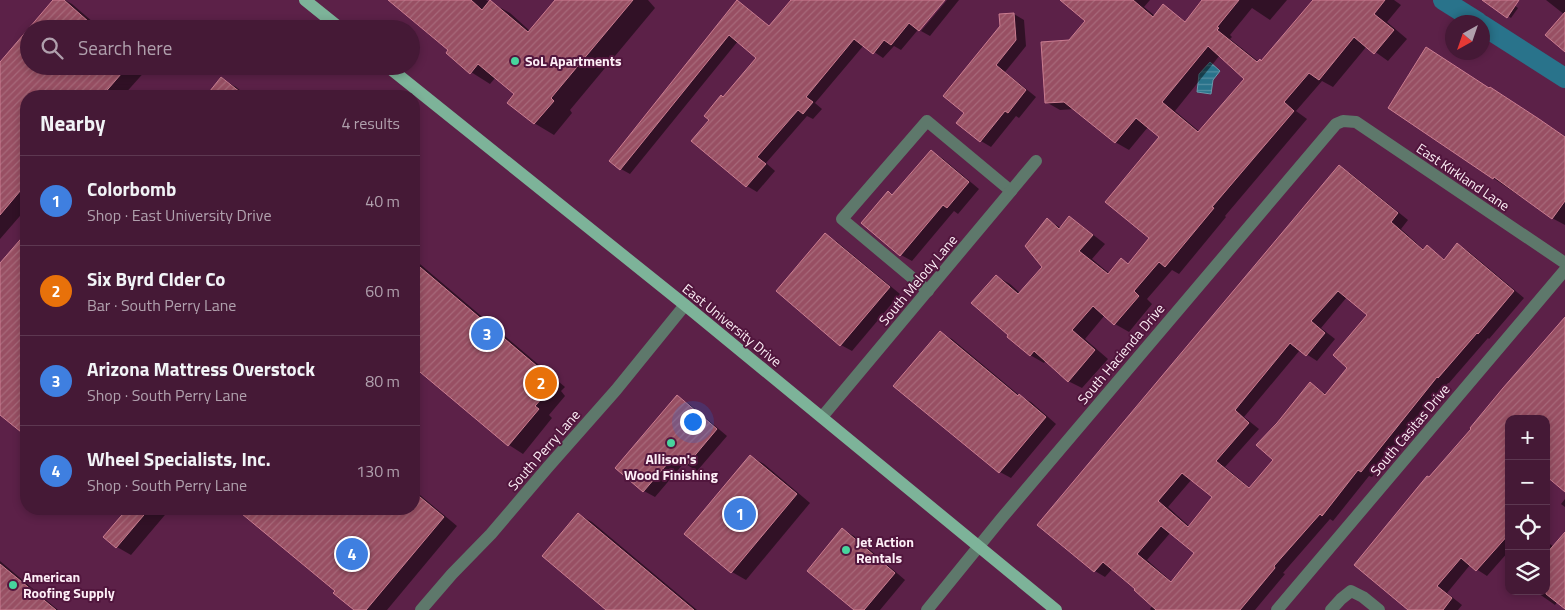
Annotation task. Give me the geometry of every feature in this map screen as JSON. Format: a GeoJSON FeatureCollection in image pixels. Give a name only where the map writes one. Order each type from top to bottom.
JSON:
{"type":"FeatureCollection","features":[{"type":"Feature","properties":{"kind":"main road"},"geometry":{"type":"LineString","coordinates":[[305,0],[329,20]]}},
{"type":"Feature","properties":{"kind":"main road","name":"East University Drive"},"geometry":{"type":"LineString","coordinates":[[398,75],[417,90]]}},
{"type":"Feature","properties":{"kind":"main road","name":"East University Drive"},"geometry":{"type":"LineString","coordinates":[[420,93],[822,417],[1056,610]]}},
{"type":"Feature","properties":{"kind":"street"},"geometry":{"type":"LineString","coordinates":[[928,291],[842,220],[928,121],[1011,192]]}},
{"type":"Feature","properties":{"kind":"street","name":"East Kirkland Lane"},"geometry":{"type":"LineString","coordinates":[[1343,121],[1356,122],[1565,263]]}},
{"type":"Feature","properties":{"kind":"street","name":"South Hacienda Drive"},"geometry":{"type":"LineString","coordinates":[[926,610],[978,546],[1336,124],[1343,121]]}},
{"type":"Feature","properties":{"kind":"street","name":"South Melody Lane"},"geometry":{"type":"LineString","coordinates":[[822,417],[1036,161]]}},
{"type":"Feature","properties":{"kind":"street","name":"South Casitas Drive"},"geometry":{"type":"LineString","coordinates":[[1277,610],[1565,270]]}},
{"type":"Feature","properties":{"kind":"street","name":"South Perry Lane"},"geometry":{"type":"LineString","coordinates":[[421,610],[452,574],[491,534],[616,390],[685,306]]}},
{"type":"Feature","properties":{"kind":"street"},"geometry":{"type":"LineString","coordinates":[[1331,610],[1351,591],[1363,597],[1379,610]]}},
{"type":"Feature","properties":{"kind":"water"},"geometry":{"type":"Polygon","coordinates":[[[1210,62],[1220,71],[1213,80],[1211,94],[1197,92],[1199,74],[1210,62]]]}},
{"type":"Feature","properties":{"kind":"building"},"geometry":{"type":"Polygon","coordinates":[[[53,0],[64,0],[87,20],[36,20],[53,0]]]}},
{"type":"Feature","properties":{"kind":"building","name":"SoL Apartments"},"geometry":{"type":"Polygon","coordinates":[[[388,0],[471,0],[482,10],[490,0],[528,32],[555,0],[633,0],[551,98],[554,101],[534,124],[507,103],[514,94],[478,64],[470,74],[446,53],[448,50],[420,27],[420,20],[412,20],[388,0]]]}},
{"type":"Feature","properties":{"kind":"building"},"geometry":{"type":"Polygon","coordinates":[[[737,0],[769,26],[791,0],[945,0],[919,31],[909,23],[891,45],[884,40],[873,54],[854,39],[806,97],[813,102],[803,114],[798,110],[757,157],[766,164],[746,187],[691,141],[709,120],[704,116],[756,58],[729,35],[620,170],[609,161],[737,0]]]}},
{"type":"Feature","properties":{"kind":"building"},"geometry":{"type":"Polygon","coordinates":[[[1060,0],[1133,0],[1153,17],[1163,4],[1185,22],[1202,0],[1239,0],[1217,27],[1219,28],[1217,30],[1257,62],[1260,59],[1261,61],[1313,0],[1385,0],[1374,14],[1394,30],[1374,54],[1354,37],[1319,80],[1309,73],[1284,102],[1294,111],[1212,207],[1214,208],[1165,267],[1159,262],[1134,291],[1139,296],[1114,325],[1093,306],[1072,330],[1095,350],[1068,382],[1034,351],[1030,356],[971,303],[996,275],[1018,294],[1042,267],[1025,246],[1047,218],[1059,229],[1069,216],[1093,235],[1079,251],[1108,274],[1121,258],[1128,264],[1149,238],[1105,202],[1159,137],[1136,118],[1115,143],[1064,102],[1045,103],[1041,42],[1069,40],[1085,21],[1060,0]],[[1208,46],[1162,102],[1198,132],[1244,79],[1208,46]]]}},
{"type":"Feature","properties":{"kind":"building"},"geometry":{"type":"Polygon","coordinates":[[[1482,0],[1519,0],[1507,18],[1482,0]]]}},
{"type":"Feature","properties":{"kind":"building"},"geometry":{"type":"Polygon","coordinates":[[[1565,12],[1565,52],[1545,35],[1565,12]]]}},
{"type":"Feature","properties":{"kind":"building"},"geometry":{"type":"Polygon","coordinates":[[[1014,13],[1016,40],[996,65],[1026,90],[1008,113],[1005,111],[980,142],[956,123],[964,113],[943,96],[1000,26],[999,14],[1014,13]]]}},
{"type":"Feature","properties":{"kind":"building"},"geometry":{"type":"Polygon","coordinates":[[[20,39],[20,75],[120,75],[107,90],[20,90],[20,191],[0,215],[0,62],[20,39]]]}},
{"type":"Feature","properties":{"kind":"building"},"geometry":{"type":"Polygon","coordinates":[[[1426,47],[1565,137],[1565,201],[1552,219],[1494,177],[1493,179],[1388,108],[1426,47]]]}},
{"type":"Feature","properties":{"kind":"building"},"geometry":{"type":"Polygon","coordinates":[[[221,77],[237,90],[211,90],[221,77]]]}},
{"type":"Feature","properties":{"kind":"building"},"geometry":{"type":"Polygon","coordinates":[[[931,150],[969,182],[947,208],[943,205],[900,256],[861,223],[888,191],[892,195],[931,150]]]}},
{"type":"Feature","properties":{"kind":"building"},"geometry":{"type":"Polygon","coordinates":[[[1339,165],[1398,213],[1391,222],[1423,250],[1427,245],[1444,260],[1457,243],[1514,291],[1478,334],[1437,377],[1361,472],[1358,470],[1322,516],[1320,514],[1274,566],[1275,568],[1240,610],[1156,610],[1103,562],[1094,572],[1037,525],[1339,165]],[[1338,291],[1311,321],[1325,333],[1306,356],[1290,343],[1235,410],[1249,423],[1216,461],[1249,488],[1273,460],[1256,445],[1277,423],[1310,382],[1325,395],[1347,368],[1333,355],[1367,315],[1338,291]],[[1182,473],[1158,501],[1188,527],[1212,497],[1182,473]],[[1161,526],[1137,554],[1171,582],[1194,553],[1161,526]]]}},
{"type":"Feature","properties":{"kind":"building"},"geometry":{"type":"Polygon","coordinates":[[[825,233],[890,287],[840,346],[776,291],[825,233]]]}},
{"type":"Feature","properties":{"kind":"building"},"geometry":{"type":"Polygon","coordinates":[[[20,240],[20,431],[0,415],[0,263],[20,240]]]}},
{"type":"Feature","properties":{"kind":"building"},"geometry":{"type":"Polygon","coordinates":[[[420,267],[551,378],[547,383],[552,387],[535,406],[539,409],[508,446],[420,372],[420,267]]]}},
{"type":"Feature","properties":{"kind":"building"},"geometry":{"type":"Polygon","coordinates":[[[1565,317],[1565,492],[1550,479],[1550,415],[1505,415],[1505,538],[1476,571],[1461,558],[1437,586],[1452,598],[1443,610],[1408,610],[1354,565],[1427,476],[1429,477],[1471,429],[1503,388],[1565,317]]]}},
{"type":"Feature","properties":{"kind":"building"},"geometry":{"type":"Polygon","coordinates":[[[940,331],[1046,417],[999,473],[893,386],[940,331]]]}},
{"type":"Feature","properties":{"kind":"building","name":"Allison's Wood Finishing"},"geometry":{"type":"Polygon","coordinates":[[[677,395],[717,429],[686,466],[674,456],[643,492],[615,468],[677,395]]]}},
{"type":"Feature","properties":{"kind":"building"},"geometry":{"type":"Polygon","coordinates":[[[750,455],[797,494],[731,573],[684,534],[750,455]]]}},
{"type":"Feature","properties":{"kind":"building"},"geometry":{"type":"Polygon","coordinates":[[[420,497],[444,517],[366,610],[354,610],[333,593],[335,591],[243,515],[420,515],[420,497]]]}},
{"type":"Feature","properties":{"kind":"building"},"geometry":{"type":"Polygon","coordinates":[[[578,513],[694,610],[606,610],[542,556],[578,513]]]}},
{"type":"Feature","properties":{"kind":"building"},"geometry":{"type":"Polygon","coordinates":[[[122,515],[144,515],[116,548],[103,537],[122,515]]]}},
{"type":"Feature","properties":{"kind":"building","name":"Jet Action Rentals"},"geometry":{"type":"Polygon","coordinates":[[[842,528],[895,573],[864,610],[854,610],[807,571],[842,528]]]}},
{"type":"Feature","properties":{"kind":"building"},"geometry":{"type":"Polygon","coordinates":[[[1565,532],[1565,609],[1547,595],[1550,595],[1550,549],[1565,532]]]}},
{"type":"Feature","properties":{"kind":"building","name":"American Roofing Supply"},"geometry":{"type":"Polygon","coordinates":[[[0,564],[56,610],[0,610],[0,564]]]}},
{"type":"Feature","properties":{"kind":"waterway"},"geometry":{"type":"LineString","coordinates":[[1443,0],[1467,15]]}},
{"type":"Feature","properties":{"kind":"waterway"},"geometry":{"type":"LineString","coordinates":[[1490,30],[1565,78]]}},
{"type":"Feature","properties":{"kind":"place","name":"SoL Apartments"},"geometry":{"type":"Point","coordinates":[515,61]}},
{"type":"Feature","properties":{"kind":"place","name":"Arizona Mattress Overstock"},"geometry":{"type":"Point","coordinates":[487,334]}},
{"type":"Feature","properties":{"kind":"place","name":"Six Byrd CIder Co"},"geometry":{"type":"Point","coordinates":[541,383]}},
{"type":"Feature","properties":{"kind":"place","name":"Allison's Wood Finishing"},"geometry":{"type":"Point","coordinates":[671,443]}},
{"type":"Feature","properties":{"kind":"place","name":"Colorbomb"},"geometry":{"type":"Point","coordinates":[740,514]}},
{"type":"Feature","properties":{"kind":"place","name":"Jet Action Rentals"},"geometry":{"type":"Point","coordinates":[846,550]}},
{"type":"Feature","properties":{"kind":"place","name":"Wheel Specialists, Inc."},"geometry":{"type":"Point","coordinates":[352,554]}},
{"type":"Feature","properties":{"kind":"place","name":"American Roofing Supply"},"geometry":{"type":"Point","coordinates":[13,585]}}]}
